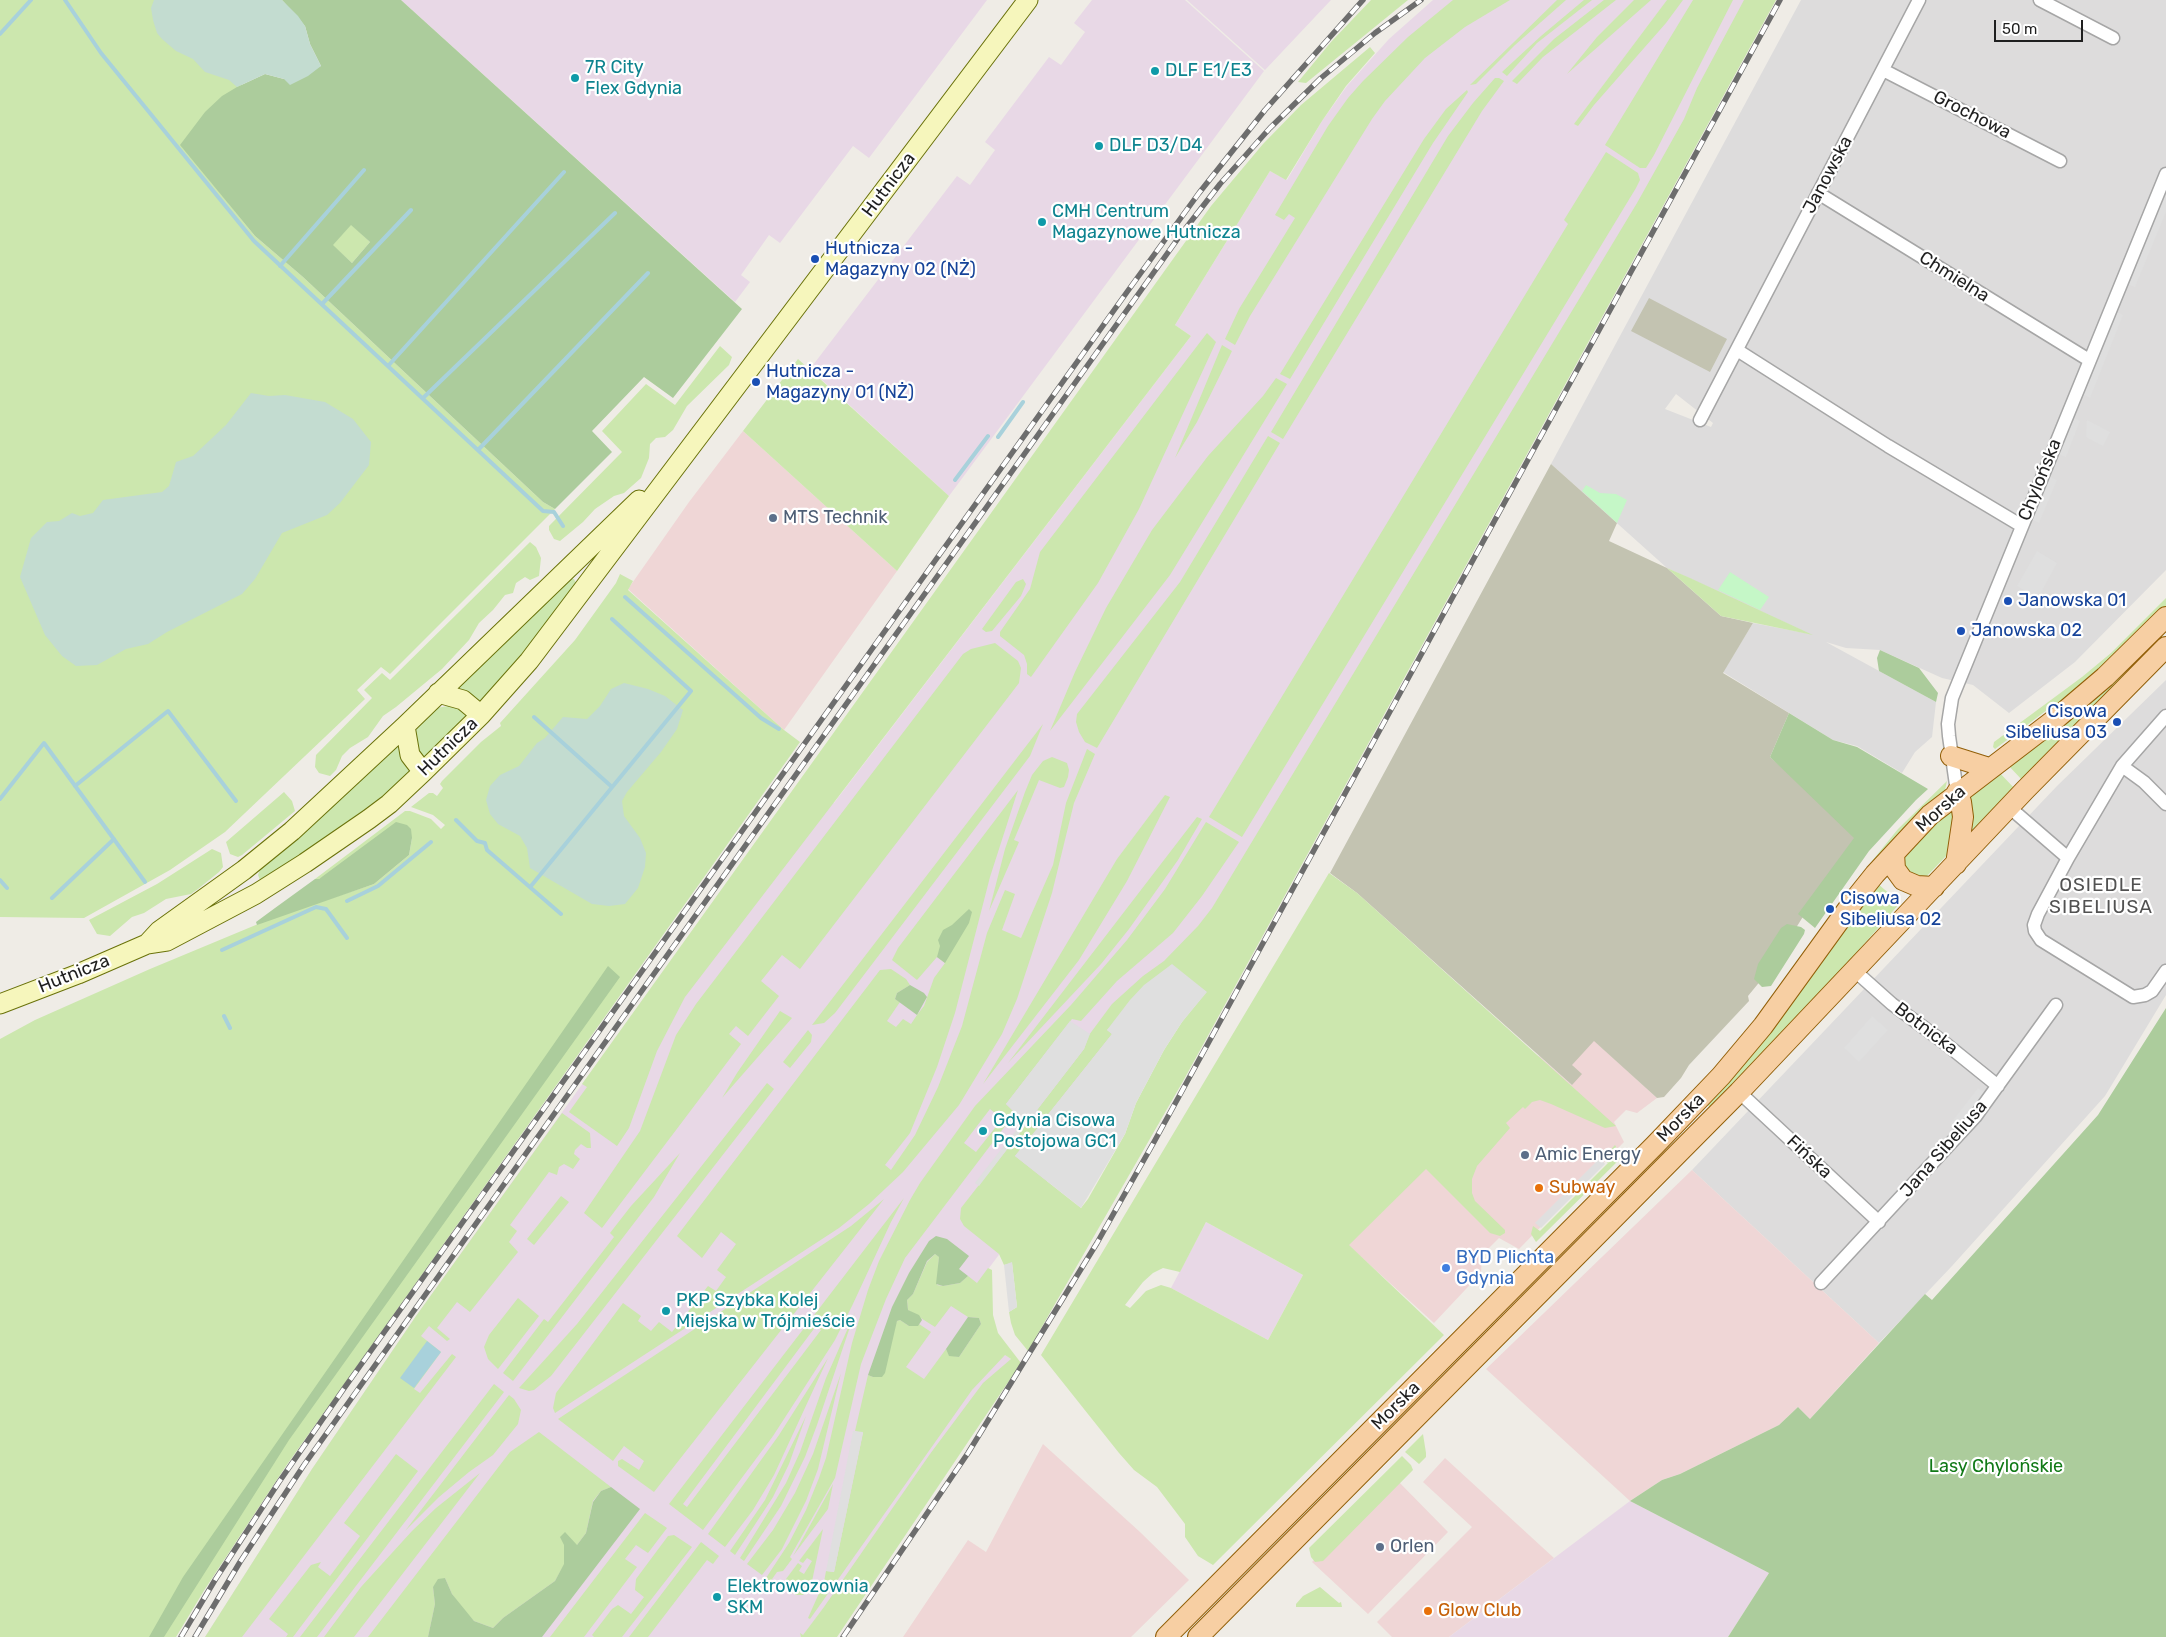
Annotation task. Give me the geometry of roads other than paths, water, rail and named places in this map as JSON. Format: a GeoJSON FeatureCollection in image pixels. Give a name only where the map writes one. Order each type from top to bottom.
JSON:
{"type":"FeatureCollection","features":[{"type":"Feature","properties":{"kind":"main road","name":"Hutnicza"},"geometry":{"type":"LineString","coordinates":[[0,1004],[78,974],[147,944],[167,941],[256,894],[369,819],[389,804],[423,772],[481,715],[529,661],[1028,0]]}},
{"type":"Feature","properties":{"kind":"main road","name":"Hutnicza"},"geometry":{"type":"LineString","coordinates":[[147,944],[158,931],[244,870],[292,831],[405,726],[676,465]]}},
{"type":"Feature","properties":{"kind":"main road"},"geometry":{"type":"LineString","coordinates":[[571,567],[590,582]]}},
{"type":"Feature","properties":{"kind":"main road","name":"Morska"},"geometry":{"type":"LineString","coordinates":[[1166,1637],[1658,1143],[1721,1076],[1763,1026],[1855,899],[1930,815],[1957,792],[2058,717],[2105,677],[2166,617]]}},
{"type":"Feature","properties":{"kind":"main road","name":"Morska"},"geometry":{"type":"LineString","coordinates":[[1198,1637],[1739,1092],[1856,971],[2009,807],[2166,646]]}},
{"type":"Feature","properties":{"kind":"main road"},"geometry":{"type":"LineString","coordinates":[[438,693],[464,700],[481,715]]}},
{"type":"Feature","properties":{"kind":"main road"},"geometry":{"type":"LineString","coordinates":[[405,726],[410,755],[423,772]]}},
{"type":"Feature","properties":{"kind":"main road"},"geometry":{"type":"LineString","coordinates":[[1951,756],[1989,768]]}},
{"type":"Feature","properties":{"kind":"main road"},"geometry":{"type":"LineString","coordinates":[[1956,864],[1963,817],[1960,798],[1957,792]]}},
{"type":"Feature","properties":{"kind":"main road"},"geometry":{"type":"LineString","coordinates":[[1894,854],[1894,869],[1903,880],[1918,886],[1934,887]]}},
{"type":"Feature","properties":{"kind":"main road"},"geometry":{"type":"LineString","coordinates":[[244,870],[256,894]]}},
{"type":"Feature","properties":{"kind":"street","name":"Janowska"},"geometry":{"type":"LineString","coordinates":[[1700,420],[1919,0]]}},
{"type":"Feature","properties":{"kind":"street"},"geometry":{"type":"LineString","coordinates":[[2040,0],[2112,38]]}},
{"type":"Feature","properties":{"kind":"street","name":"Grochowa"},"geometry":{"type":"LineString","coordinates":[[1883,70],[2060,161]]}},
{"type":"Feature","properties":{"kind":"street","name":"Chylońska"},"geometry":{"type":"LineString","coordinates":[[1957,792],[1948,724],[1952,698],[2166,174]]}},
{"type":"Feature","properties":{"kind":"street","name":"Chmielna"},"geometry":{"type":"LineString","coordinates":[[1818,193],[2090,360]]}},
{"type":"Feature","properties":{"kind":"street"},"geometry":{"type":"LineString","coordinates":[[1737,350],[1888,446],[2022,526]]}},
{"type":"Feature","properties":{"kind":"street"},"geometry":{"type":"LineString","coordinates":[[2166,716],[2122,766],[2068,858],[2034,925],[2035,931],[2041,940],[2133,997],[2145,995],[2152,991],[2166,971]]}},
{"type":"Feature","properties":{"kind":"street"},"geometry":{"type":"LineString","coordinates":[[2122,766],[2144,782],[2166,804]]}},
{"type":"Feature","properties":{"kind":"street"},"geometry":{"type":"LineString","coordinates":[[2009,807],[2068,858]]}},
{"type":"Feature","properties":{"kind":"street","name":"Botnicka"},"geometry":{"type":"LineString","coordinates":[[1856,971],[1892,1004],[1998,1086]]}},
{"type":"Feature","properties":{"kind":"street","name":"Jana Sibeliusa"},"geometry":{"type":"LineString","coordinates":[[1820,1283],[1975,1117],[2056,1005]]}},
{"type":"Feature","properties":{"kind":"street","name":"Fińska"},"geometry":{"type":"LineString","coordinates":[[1739,1092],[1879,1222]]}},
{"type":"Feature","properties":{"kind":"water"},"geometry":{"type":"Polygon","coordinates":[[[427,1341],[441,1352],[414,1388],[400,1378],[427,1341]]]}},
{"type":"Feature","properties":{"kind":"waterway"},"geometry":{"type":"LineString","coordinates":[[0,34],[31,0]]}},
{"type":"Feature","properties":{"kind":"waterway"},"geometry":{"type":"LineString","coordinates":[[65,0],[101,53],[254,241],[543,511],[554,512],[563,526]]}},
{"type":"Feature","properties":{"kind":"waterway"},"geometry":{"type":"LineString","coordinates":[[280,266],[364,170]]}},
{"type":"Feature","properties":{"kind":"waterway"},"geometry":{"type":"LineString","coordinates":[[388,366],[564,172]]}},
{"type":"Feature","properties":{"kind":"waterway"},"geometry":{"type":"LineString","coordinates":[[322,304],[411,210]]}},
{"type":"Feature","properties":{"kind":"waterway"},"geometry":{"type":"LineString","coordinates":[[423,398],[615,213]]}},
{"type":"Feature","properties":{"kind":"waterway"},"geometry":{"type":"LineString","coordinates":[[478,450],[648,273]]}},
{"type":"Feature","properties":{"kind":"waterway"},"geometry":{"type":"LineString","coordinates":[[998,437],[1023,402]]}},
{"type":"Feature","properties":{"kind":"waterway"},"geometry":{"type":"LineString","coordinates":[[955,480],[988,436]]}},
{"type":"Feature","properties":{"kind":"waterway"},"geometry":{"type":"LineString","coordinates":[[625,597],[761,718],[779,729]]}},
{"type":"Feature","properties":{"kind":"waterway"},"geometry":{"type":"LineString","coordinates":[[531,886],[691,691],[612,619]]}},
{"type":"Feature","properties":{"kind":"waterway"},"geometry":{"type":"LineString","coordinates":[[75,786],[168,711],[236,801]]}},
{"type":"Feature","properties":{"kind":"waterway"},"geometry":{"type":"LineString","coordinates":[[534,717],[612,787]]}},
{"type":"Feature","properties":{"kind":"waterway"},"geometry":{"type":"LineString","coordinates":[[0,799],[44,743],[145,882]]}},
{"type":"Feature","properties":{"kind":"waterway"},"geometry":{"type":"LineString","coordinates":[[456,820],[477,841],[485,843],[487,850],[561,914]]}},
{"type":"Feature","properties":{"kind":"waterway"},"geometry":{"type":"LineString","coordinates":[[52,898],[114,839]]}},
{"type":"Feature","properties":{"kind":"waterway"},"geometry":{"type":"LineString","coordinates":[[347,901],[378,886],[431,842]]}},
{"type":"Feature","properties":{"kind":"waterway"},"geometry":{"type":"LineString","coordinates":[[0,880],[7,888]]}},
{"type":"Feature","properties":{"kind":"waterway"},"geometry":{"type":"LineString","coordinates":[[222,950],[316,907],[326,909],[347,938]]}},
{"type":"Feature","properties":{"kind":"waterway"},"geometry":{"type":"LineString","coordinates":[[224,1016],[230,1028]]}},
{"type":"Feature","properties":{"kind":"railway"},"geometry":{"type":"LineString","coordinates":[[181,1637],[215,1580],[279,1482],[345,1387],[1127,292],[1199,193],[1265,110],[1363,0]]}},
{"type":"Feature","properties":{"kind":"railway"},"geometry":{"type":"LineString","coordinates":[[195,1637],[240,1562],[304,1465],[1179,237],[1220,184],[1270,128],[1321,78],[1375,33],[1421,0]]}},
{"type":"Feature","properties":{"kind":"railway"},"geometry":{"type":"LineString","coordinates":[[843,1637],[968,1453],[1097,1243],[1780,0]]}},
{"type":"Feature","properties":{"kind":"place","name":"DLF E1/E3"},"geometry":{"type":"Point","coordinates":[1155,71]}},
{"type":"Feature","properties":{"kind":"place","name":"7R City Flex Gdynia"},"geometry":{"type":"Point","coordinates":[575,78]}},
{"type":"Feature","properties":{"kind":"place","name":"DLF D3/D4"},"geometry":{"type":"Point","coordinates":[1099,146]}},
{"type":"Feature","properties":{"kind":"place","name":"CMH Centrum Magazynowe Hutnicza"},"geometry":{"type":"Point","coordinates":[1042,222]}},
{"type":"Feature","properties":{"kind":"place","name":"Hutnicza - Magazyny 02 (NŻ)"},"geometry":{"type":"Point","coordinates":[815,259]}},
{"type":"Feature","properties":{"kind":"place","name":"Hutnicza - Magazyny 01 (NŻ)"},"geometry":{"type":"Point","coordinates":[756,382]}},
{"type":"Feature","properties":{"kind":"place","name":"MTS Technik"},"geometry":{"type":"Point","coordinates":[773,518]}},
{"type":"Feature","properties":{"kind":"place","name":"Janowska 01"},"geometry":{"type":"Point","coordinates":[2008,601]}},
{"type":"Feature","properties":{"kind":"place","name":"Janowska 02"},"geometry":{"type":"Point","coordinates":[1961,631]}},
{"type":"Feature","properties":{"kind":"place","name":"Cisowa Sibeliusa 03"},"geometry":{"type":"Point","coordinates":[2117,722]}},
{"type":"Feature","properties":{"kind":"place","name":"Cisowa Sibeliusa 02"},"geometry":{"type":"Point","coordinates":[1830,909]}},
{"type":"Feature","properties":{"kind":"place","name":"Gdynia Cisowa Postojowa GC1"},"geometry":{"type":"Point","coordinates":[983,1131]}},
{"type":"Feature","properties":{"kind":"place","name":"Amic Energy"},"geometry":{"type":"Point","coordinates":[1525,1155]}},
{"type":"Feature","properties":{"kind":"place","name":"Subway"},"geometry":{"type":"Point","coordinates":[1539,1188]}},
{"type":"Feature","properties":{"kind":"place","name":"BYD Plichta Gdynia"},"geometry":{"type":"Point","coordinates":[1446,1268]}},
{"type":"Feature","properties":{"kind":"place","name":"PKP Szybka Kolej Miejska w Trójmieście"},"geometry":{"type":"Point","coordinates":[666,1311]}},
{"type":"Feature","properties":{"kind":"place","name":"Orlen"},"geometry":{"type":"Point","coordinates":[1380,1547]}},
{"type":"Feature","properties":{"kind":"place","name":"Elektrowozownia SKM"},"geometry":{"type":"Point","coordinates":[717,1597]}},
{"type":"Feature","properties":{"kind":"place","name":"Glow Club"},"geometry":{"type":"Point","coordinates":[1428,1611]}},
{"type":"Feature","properties":{"kind":"district","name":"OSIEDLE SIBELIUSA"},"geometry":{"type":"Point","coordinates":[2101,897]}},
{"type":"Feature","properties":{"kind":"park label","name":"Lasy Chylońskie"},"geometry":{"type":"Point","coordinates":[1996,1467]}}]}
